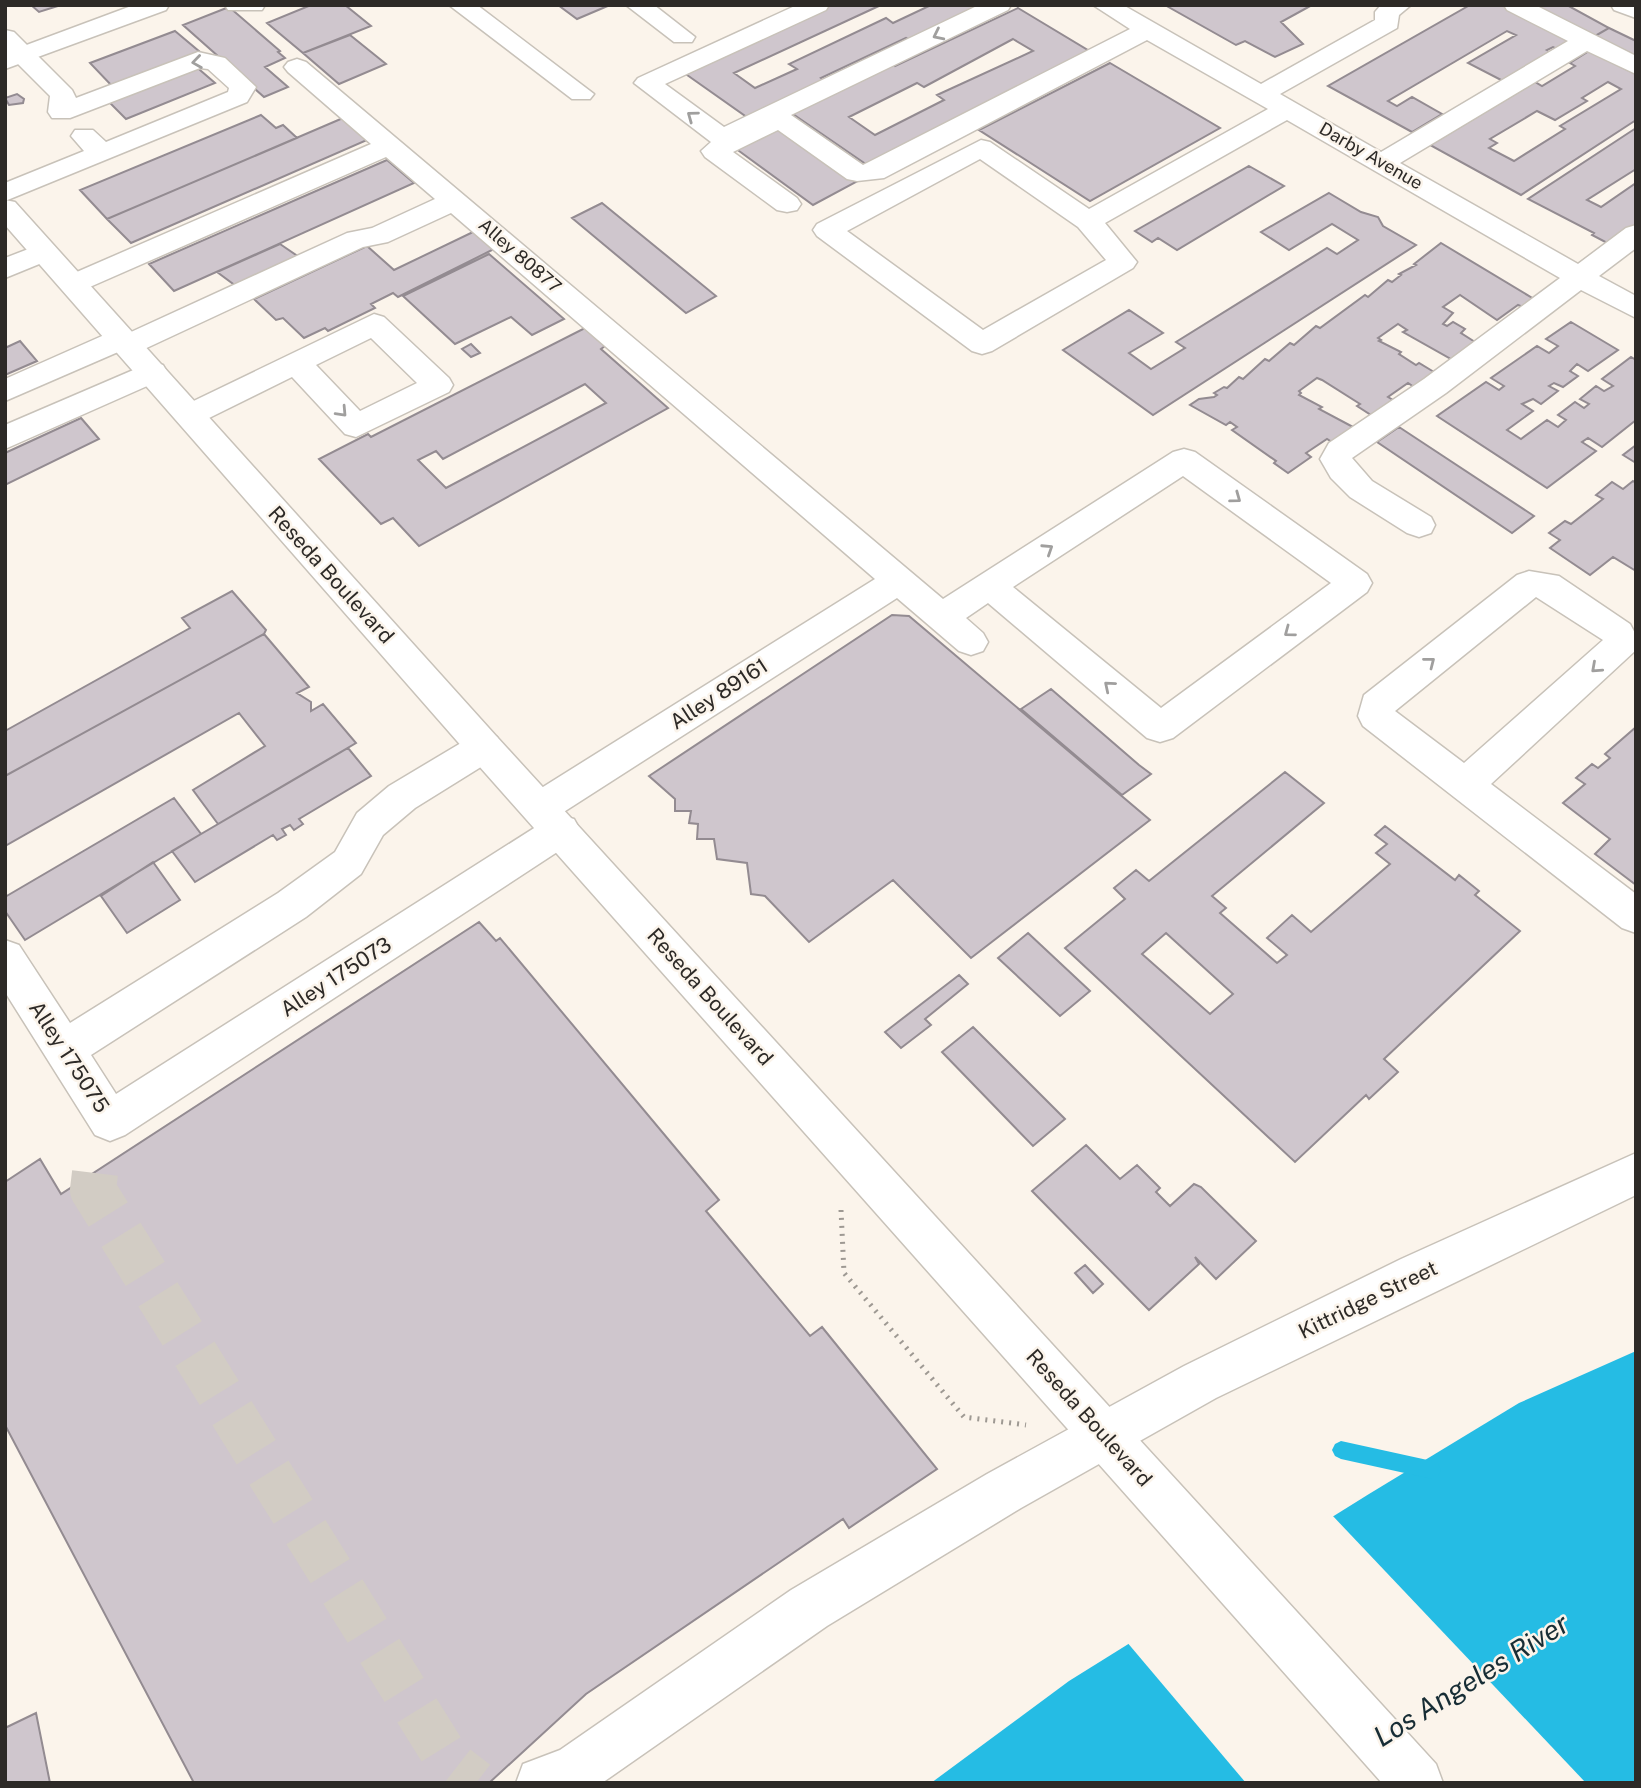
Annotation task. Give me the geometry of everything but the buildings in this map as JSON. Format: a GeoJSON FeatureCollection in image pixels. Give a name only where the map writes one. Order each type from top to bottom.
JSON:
{"type":"FeatureCollection","features":[{"type":"Feature","properties":{"kind":"main road"},"geometry":{"type":"LineString","coordinates":[[14,59],[157,5]]}},
{"type":"Feature","properties":{"kind":"main road"},"geometry":{"type":"LineString","coordinates":[[237,5],[253,5]]}},
{"type":"Feature","properties":{"kind":"main road"},"geometry":{"type":"LineString","coordinates":[[461,5],[581,94]]}},
{"type":"Feature","properties":{"kind":"main road"},"geometry":{"type":"LineString","coordinates":[[638,5],[683,37]]}},
{"type":"Feature","properties":{"kind":"main road"},"geometry":{"type":"LineString","coordinates":[[817,5],[647,83],[722,138],[999,5]]}},
{"type":"Feature","properties":{"kind":"main road","name":"Darby Avenue"},"geometry":{"type":"LineString","coordinates":[[1105,5],[1636,309]]}},
{"type":"Feature","properties":{"kind":"main road"},"geometry":{"type":"LineString","coordinates":[[1262,94],[1388,23],[1387,12],[1399,5]]}},
{"type":"Feature","properties":{"kind":"main road"},"geometry":{"type":"LineString","coordinates":[[1516,5],[1636,66]]}},
{"type":"Feature","properties":{"kind":"main road"},"geometry":{"type":"LineString","coordinates":[[1623,5],[1636,11]]}},
{"type":"Feature","properties":{"kind":"main road"},"geometry":{"type":"LineString","coordinates":[[787,204],[714,151],[780,118],[857,173],[874,172],[1147,30]]}},
{"type":"Feature","properties":{"kind":"main road"},"geometry":{"type":"LineString","coordinates":[[5,37],[14,59],[64,95],[61,112]]}},
{"type":"Feature","properties":{"kind":"main road"},"geometry":{"type":"LineString","coordinates":[[1382,162],[1585,41]]}},
{"type":"Feature","properties":{"kind":"main road"},"geometry":{"type":"LineString","coordinates":[[5,193],[238,97],[243,87],[216,63],[198,60],[61,112]]}},
{"type":"Feature","properties":{"kind":"main road","name":"Alley 80877"},"geometry":{"type":"LineString","coordinates":[[297,67],[971,642]]}},
{"type":"Feature","properties":{"kind":"main road"},"geometry":{"type":"LineString","coordinates":[[1088,222],[1288,109]]}},
{"type":"Feature","properties":{"kind":"main road"},"geometry":{"type":"LineString","coordinates":[[61,112],[102,153]]}},
{"type":"Feature","properties":{"kind":"main road"},"geometry":{"type":"LineString","coordinates":[[73,284],[390,145]]}},
{"type":"Feature","properties":{"kind":"main road"},"geometry":{"type":"LineString","coordinates":[[981,148],[1088,222],[1122,262],[982,344],[827,230],[981,148]]}},
{"type":"Feature","properties":{"kind":"main road"},"geometry":{"type":"LineString","coordinates":[[5,391],[125,342],[357,239],[377,236],[455,200]]}},
{"type":"Feature","properties":{"kind":"main road","name":"Reseda Boulevard"},"geometry":{"type":"LineString","coordinates":[[5,208],[484,747],[1417,1783]]}},
{"type":"Feature","properties":{"kind":"main road"},"geometry":{"type":"LineString","coordinates":[[1419,525],[1356,484],[1340,469],[1336,460],[1340,451],[1435,386],[1578,275],[1636,234]]}},
{"type":"Feature","properties":{"kind":"main road"},"geometry":{"type":"LineString","coordinates":[[5,269],[44,252]]}},
{"type":"Feature","properties":{"kind":"main road"},"geometry":{"type":"LineString","coordinates":[[190,415],[296,362]]}},
{"type":"Feature","properties":{"kind":"main road"},"geometry":{"type":"LineString","coordinates":[[5,439],[152,372]]}},
{"type":"Feature","properties":{"kind":"main road"},"geometry":{"type":"LineString","coordinates":[[941,617],[1184,460],[1355,583],[1160,728],[990,586]]}},
{"type":"Feature","properties":{"kind":"main road","name":"Alley 89161"},"geometry":{"type":"LineString","coordinates":[[550,819],[894,578]]}},
{"type":"Feature","properties":{"kind":"main road"},"geometry":{"type":"LineString","coordinates":[[1465,785],[1622,644],[1618,634],[1547,585],[1528,584],[1377,705],[1376,716],[1465,785],[1636,916]]}},
{"type":"Feature","properties":{"kind":"main road"},"geometry":{"type":"LineString","coordinates":[[63,1050],[292,905],[348,863],[370,824],[402,797],[484,747]]}},
{"type":"Feature","properties":{"kind":"main road","name":"Alley 175073"},"geometry":{"type":"LineString","coordinates":[[110,1121],[550,819]]}},
{"type":"Feature","properties":{"kind":"main road","name":"Alley 175075"},"geometry":{"type":"LineString","coordinates":[[5,957],[110,1121]]}},
{"type":"Feature","properties":{"kind":"main road","name":"Kittridge Street"},"geometry":{"type":"LineString","coordinates":[[563,1778],[810,1608],[1004,1491],[1235,1364],[1636,1173]]}},
{"type":"Feature","properties":{"kind":"path"},"geometry":{"type":"LineString","coordinates":[[837,1140],[844,1273],[964,1417],[1105,1435]]}},
{"type":"Feature","properties":{"kind":"water","name":"Los Angeles River"},"geometry":{"type":"Polygon","coordinates":[[[1636,1351],[1636,1783],[931,1783],[1069,1681],[1369,1494],[1519,1403],[1636,1351]]]}},
{"type":"Feature","properties":{"kind":"pier"},"geometry":{"type":"Polygon","coordinates":[[[1331,1514],[1586,1783],[1246,1783],[1126,1641],[1331,1514]]]}},
{"type":"Feature","properties":{"kind":"waterway"},"geometry":{"type":"LineString","coordinates":[[1341,1450],[1432,1470]]}},
{"type":"Feature","properties":{"kind":"tunnel"},"geometry":{"type":"LineString","coordinates":[[95,1173],[93,1190],[449,1762],[476,1783]]}}]}
